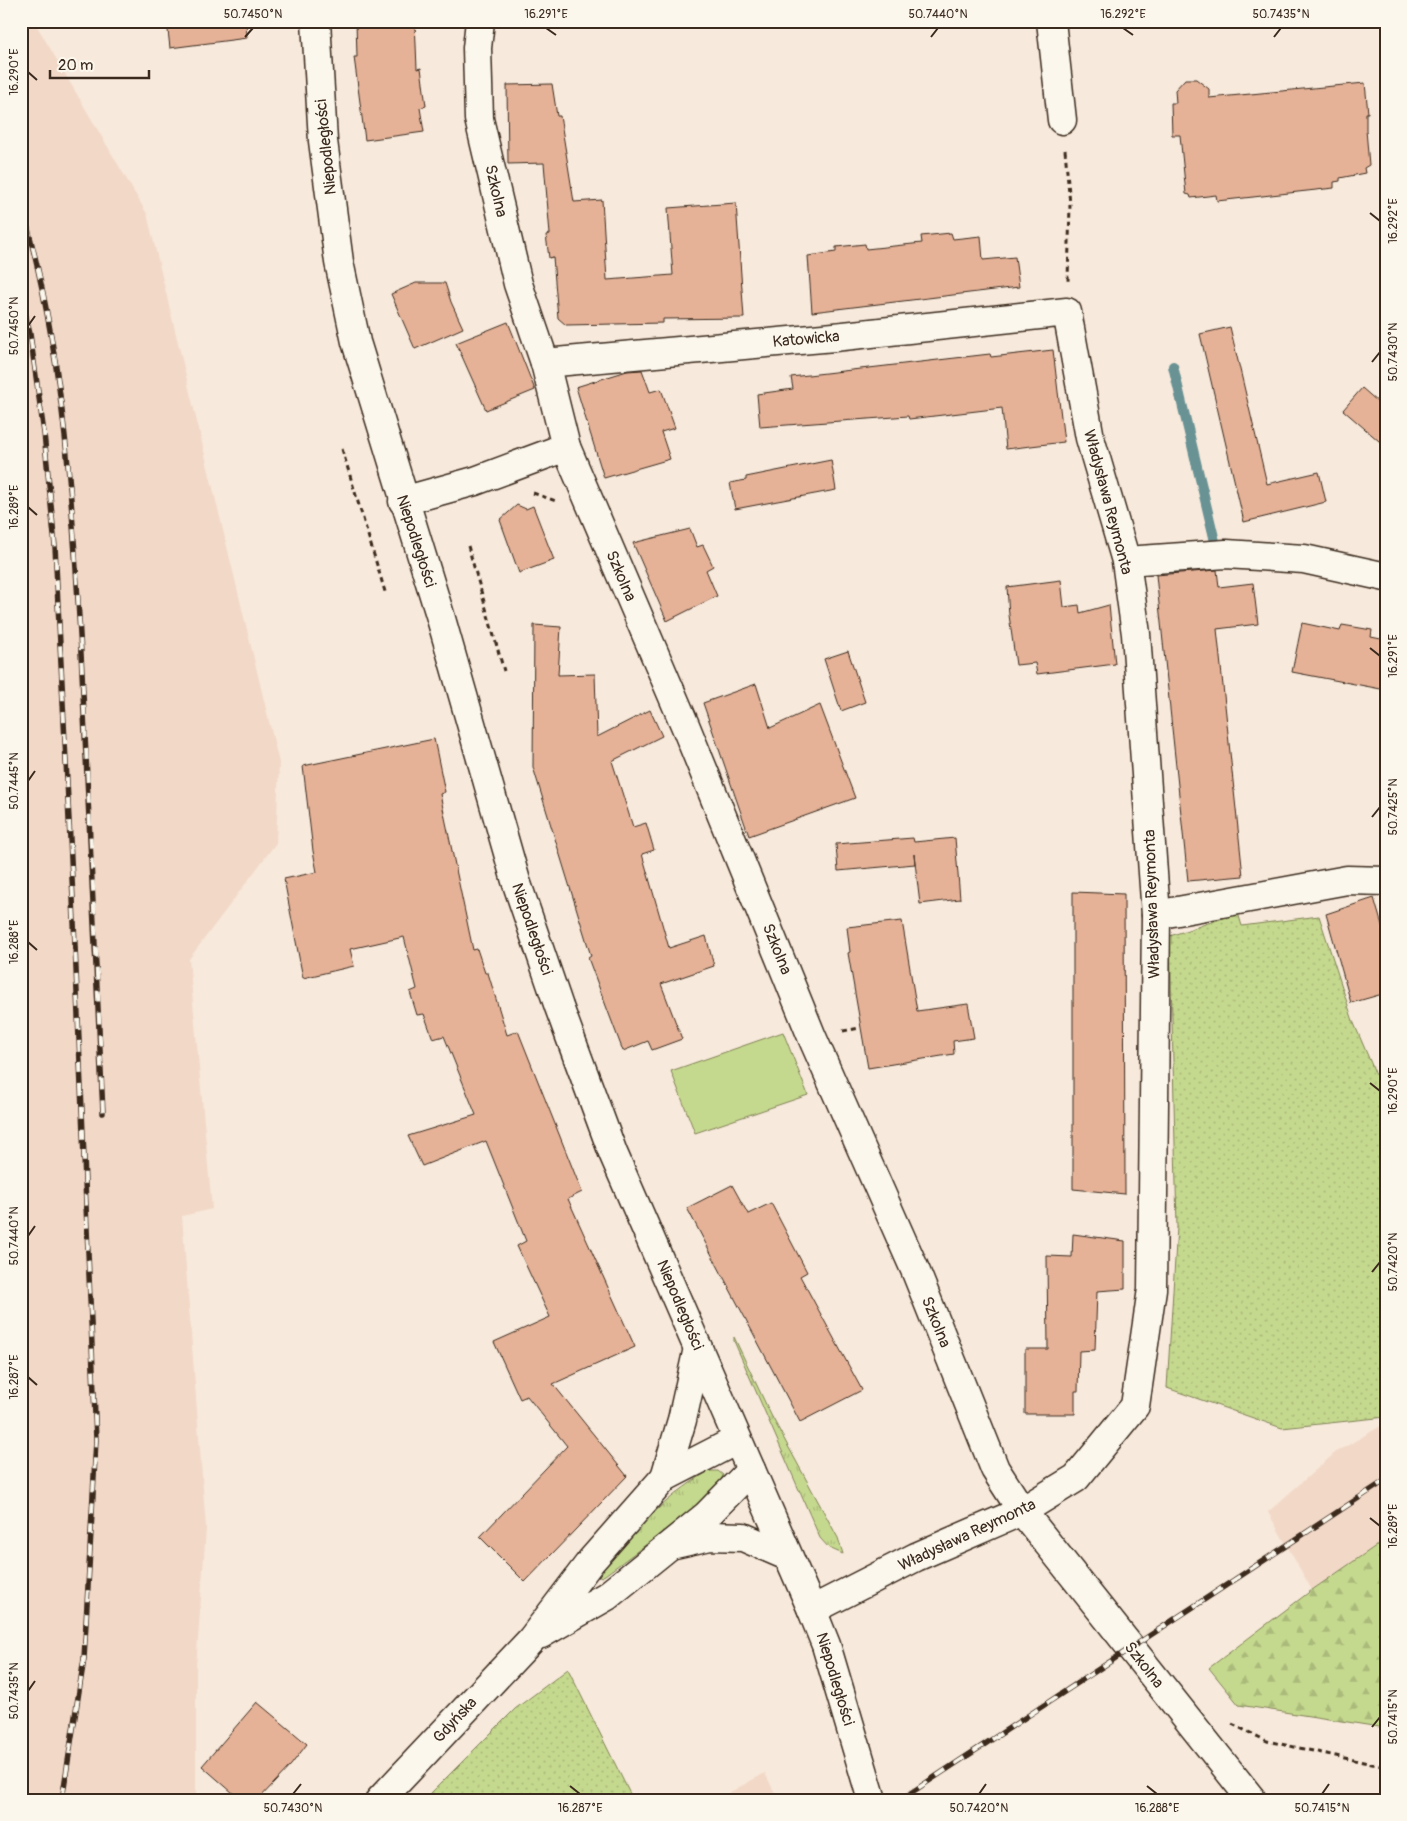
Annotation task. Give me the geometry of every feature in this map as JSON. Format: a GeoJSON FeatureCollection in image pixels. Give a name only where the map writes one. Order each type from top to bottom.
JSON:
{"type":"FeatureCollection","features":[{"type":"Feature","properties":{"kind":"street","name":"Niepodległości"},"geometry":{"type":"LineString","coordinates":[[316,21],[324,141],[339,262],[356,342],[403,501],[440,616],[516,881],[559,1007],[613,1153],[812,1610],[831,1662],[872,1800]]}},
{"type":"Feature","properties":{"kind":"street","name":"Szkolna"},"geometry":{"type":"LineString","coordinates":[[480,21],[477,48],[478,119],[518,284],[545,363],[566,447],[685,725],[812,1037],[916,1272],[995,1469],[1022,1511],[1252,1800]]}},
{"type":"Feature","properties":{"kind":"street"},"geometry":{"type":"LineString","coordinates":[[1051,21],[1062,120]]}},
{"type":"Feature","properties":{"kind":"street","name":"Katowicka"},"geometry":{"type":"LineString","coordinates":[[545,363],[834,337],[1067,312]]}},
{"type":"Feature","properties":{"kind":"street","name":"Władysława Reymonta"},"geometry":{"type":"LineString","coordinates":[[812,1610],[916,1557],[1022,1511],[1076,1478],[1135,1406],[1152,1289],[1156,915],[1136,634],[1126,561],[1090,438],[1067,312]]}},
{"type":"Feature","properties":{"kind":"street"},"geometry":{"type":"LineString","coordinates":[[403,501],[475,481],[566,447]]}},
{"type":"Feature","properties":{"kind":"street"},"geometry":{"type":"LineString","coordinates":[[1126,561],[1226,554],[1304,559],[1386,576]]}},
{"type":"Feature","properties":{"kind":"street"},"geometry":{"type":"LineString","coordinates":[[1156,915],[1347,880],[1386,881]]}},
{"type":"Feature","properties":{"kind":"street","name":"Gdyńska"},"geometry":{"type":"LineString","coordinates":[[665,1476],[682,1420],[698,1348]]}},
{"type":"Feature","properties":{"kind":"street","name":"Gdyńska"},"geometry":{"type":"LineString","coordinates":[[380,1800],[531,1640],[591,1561],[665,1476],[737,1440]]}},
{"type":"Feature","properties":{"kind":"street","name":"Gdyńska"},"geometry":{"type":"LineString","coordinates":[[531,1640],[607,1596],[671,1545],[724,1498],[751,1470]]}},
{"type":"Feature","properties":{"kind":"street","name":"Gdyńska"},"geometry":{"type":"LineString","coordinates":[[671,1545],[710,1536],[743,1537],[787,1556]]}},
{"type":"Feature","properties":{"kind":"path"},"geometry":{"type":"LineString","coordinates":[[1062,120],[1070,204],[1067,312]]}},
{"type":"Feature","properties":{"kind":"path"},"geometry":{"type":"LineString","coordinates":[[342,449],[386,596]]}},
{"type":"Feature","properties":{"kind":"path"},"geometry":{"type":"LineString","coordinates":[[468,546],[504,671]]}},
{"type":"Feature","properties":{"kind":"path"},"geometry":{"type":"LineString","coordinates":[[1225,1721],[1267,1741],[1386,1767]]}},
{"type":"Feature","properties":{"kind":"shaded area"},"geometry":{"type":"Polygon","coordinates":[[[21,21],[34,21],[147,214],[279,763],[276,843],[189,959],[212,1209],[182,1216],[206,1528],[196,1666],[196,1800],[21,1800],[21,21]]]}},
{"type":"Feature","properties":{"kind":"shaded area"},"geometry":{"type":"Polygon","coordinates":[[[1386,1423],[1386,1539],[1312,1590],[1268,1512],[1335,1453],[1386,1423]]]}},
{"type":"Feature","properties":{"kind":"shaded area"},"geometry":{"type":"Polygon","coordinates":[[[765,1773],[778,1800],[716,1800],[765,1773]]]}},
{"type":"Feature","properties":{"kind":"green space"},"geometry":{"type":"Polygon","coordinates":[[[1238,913],[1242,926],[1319,916],[1353,1021],[1376,1075],[1386,1075],[1386,1417],[1282,1428],[1167,1388],[1177,1227],[1170,936],[1238,913]]]}},
{"type":"Feature","properties":{"kind":"green space"},"geometry":{"type":"Polygon","coordinates":[[[783,1032],[808,1095],[695,1133],[671,1071],[783,1032]]]}},
{"type":"Feature","properties":{"kind":"green space"},"geometry":{"type":"Polygon","coordinates":[[[734,1337],[771,1415],[838,1538],[843,1554],[829,1548],[820,1538],[734,1341],[734,1337]]]}},
{"type":"Feature","properties":{"kind":"green space"},"geometry":{"type":"Polygon","coordinates":[[[709,1471],[718,1471],[723,1475],[719,1486],[709,1498],[605,1575],[601,1577],[598,1575],[598,1572],[649,1517],[692,1481],[709,1471]]]}},
{"type":"Feature","properties":{"kind":"green space"},"geometry":{"type":"Polygon","coordinates":[[[1386,1539],[1386,1728],[1239,1705],[1209,1668],[1312,1590],[1386,1539]]]}},
{"type":"Feature","properties":{"kind":"green space"},"geometry":{"type":"Polygon","coordinates":[[[568,1669],[633,1800],[424,1800],[515,1709],[568,1669]]]}},
{"type":"Feature","properties":{"kind":"building"},"geometry":{"type":"Polygon","coordinates":[[[167,21],[246,21],[247,38],[170,48],[167,21]]]}},
{"type":"Feature","properties":{"kind":"building"},"geometry":{"type":"Polygon","coordinates":[[[356,21],[415,21],[417,69],[421,68],[426,106],[420,108],[424,132],[365,140],[354,57],[357,57],[356,21]]]}},
{"type":"Feature","properties":{"kind":"building"},"geometry":{"type":"Polygon","coordinates":[[[1185,79],[1196,79],[1209,89],[1209,98],[1365,83],[1368,113],[1366,113],[1366,130],[1369,165],[1364,168],[1365,173],[1340,178],[1340,181],[1334,182],[1334,188],[1217,201],[1216,195],[1191,198],[1190,195],[1186,194],[1180,135],[1172,135],[1171,103],[1176,103],[1175,90],[1185,79]]]}},
{"type":"Feature","properties":{"kind":"building"},"geometry":{"type":"Polygon","coordinates":[[[552,84],[557,116],[560,116],[574,202],[602,200],[607,280],[673,275],[668,208],[736,203],[744,318],[663,319],[663,323],[566,325],[558,318],[553,257],[549,258],[546,235],[550,234],[544,163],[508,164],[507,85],[552,84]]]}},
{"type":"Feature","properties":{"kind":"building"},"geometry":{"type":"Polygon","coordinates":[[[951,233],[953,239],[981,236],[983,260],[1015,257],[1019,287],[812,312],[808,256],[836,252],[836,247],[865,244],[866,249],[922,243],[921,236],[951,233]]]}},
{"type":"Feature","properties":{"kind":"building"},"geometry":{"type":"Polygon","coordinates":[[[416,283],[445,283],[463,328],[415,349],[391,294],[416,283]]]}},
{"type":"Feature","properties":{"kind":"building"},"geometry":{"type":"Polygon","coordinates":[[[508,322],[535,390],[486,410],[456,343],[508,322]]]}},
{"type":"Feature","properties":{"kind":"building"},"geometry":{"type":"Polygon","coordinates":[[[1230,327],[1267,484],[1319,472],[1326,502],[1244,522],[1200,334],[1230,327]]]}},
{"type":"Feature","properties":{"kind":"building"},"geometry":{"type":"Polygon","coordinates":[[[1053,350],[1064,442],[1006,449],[1002,408],[909,419],[908,416],[760,427],[757,394],[793,389],[791,377],[990,354],[991,357],[1053,350]]]}},
{"type":"Feature","properties":{"kind":"building"},"geometry":{"type":"Polygon","coordinates":[[[642,370],[650,392],[661,389],[675,428],[661,432],[670,459],[604,478],[576,387],[627,371],[642,370]]]}},
{"type":"Feature","properties":{"kind":"building"},"geometry":{"type":"Polygon","coordinates":[[[1362,388],[1386,409],[1386,447],[1343,410],[1362,388]]]}},
{"type":"Feature","properties":{"kind":"building"},"geometry":{"type":"Polygon","coordinates":[[[831,460],[836,490],[735,509],[730,483],[746,480],[746,477],[831,460]]]}},
{"type":"Feature","properties":{"kind":"building"},"geometry":{"type":"Polygon","coordinates":[[[517,505],[526,509],[533,506],[554,560],[519,573],[500,520],[517,505]]]}},
{"type":"Feature","properties":{"kind":"building"},"geometry":{"type":"Polygon","coordinates":[[[690,529],[697,547],[703,545],[713,566],[706,570],[717,596],[667,621],[633,543],[690,529]]]}},
{"type":"Feature","properties":{"kind":"building"},"geometry":{"type":"Polygon","coordinates":[[[1217,570],[1219,587],[1253,583],[1258,624],[1217,629],[1243,876],[1188,881],[1156,575],[1217,570]]]}},
{"type":"Feature","properties":{"kind":"building"},"geometry":{"type":"Polygon","coordinates":[[[1061,580],[1064,607],[1079,605],[1080,613],[1109,605],[1115,664],[1037,674],[1035,663],[1016,665],[1007,587],[1061,580]]]}},
{"type":"Feature","properties":{"kind":"building"},"geometry":{"type":"Polygon","coordinates":[[[1302,623],[1340,631],[1342,625],[1372,630],[1371,637],[1386,640],[1386,690],[1292,672],[1302,623]]]}},
{"type":"Feature","properties":{"kind":"building"},"geometry":{"type":"Polygon","coordinates":[[[534,625],[561,627],[558,675],[595,674],[597,737],[650,710],[662,736],[612,761],[633,827],[646,823],[654,850],[642,854],[669,948],[706,936],[714,966],[661,984],[682,1039],[652,1050],[648,1041],[623,1051],[588,958],[591,956],[533,767],[534,625]]]}},
{"type":"Feature","properties":{"kind":"building"},"geometry":{"type":"Polygon","coordinates":[[[848,651],[865,702],[841,711],[824,659],[848,651]]]}},
{"type":"Feature","properties":{"kind":"building"},"geometry":{"type":"Polygon","coordinates":[[[756,684],[770,728],[820,705],[855,798],[749,836],[703,703],[756,684]]]}},
{"type":"Feature","properties":{"kind":"building"},"geometry":{"type":"Polygon","coordinates":[[[434,739],[445,792],[440,794],[473,950],[477,949],[485,973],[488,973],[507,1035],[518,1031],[582,1192],[568,1199],[635,1347],[553,1384],[627,1476],[525,1582],[480,1537],[567,1446],[527,1396],[520,1399],[494,1342],[550,1317],[517,1246],[526,1241],[486,1141],[422,1166],[408,1136],[476,1115],[444,1036],[433,1039],[424,1014],[417,1015],[410,992],[417,989],[404,937],[350,949],[354,966],[303,978],[284,879],[317,872],[303,766],[434,739]]]}},
{"type":"Feature","properties":{"kind":"building"},"geometry":{"type":"Polygon","coordinates":[[[913,838],[914,842],[955,838],[960,899],[920,904],[914,854],[915,864],[838,871],[836,844],[913,838]]]}},
{"type":"Feature","properties":{"kind":"building"},"geometry":{"type":"Polygon","coordinates":[[[1073,892],[1124,894],[1125,1194],[1073,1189],[1073,892]]]}},
{"type":"Feature","properties":{"kind":"building"},"geometry":{"type":"Polygon","coordinates":[[[1374,898],[1386,939],[1386,993],[1351,1003],[1326,914],[1374,898]]]}},
{"type":"Feature","properties":{"kind":"building"},"geometry":{"type":"Polygon","coordinates":[[[902,921],[917,1011],[968,1004],[974,1038],[953,1041],[954,1054],[868,1068],[848,953],[850,952],[847,927],[902,921]]]}},
{"type":"Feature","properties":{"kind":"building"},"geometry":{"type":"Polygon","coordinates":[[[732,1185],[748,1214],[771,1203],[807,1272],[800,1276],[862,1390],[800,1422],[687,1208],[732,1185]]]}},
{"type":"Feature","properties":{"kind":"building"},"geometry":{"type":"Polygon","coordinates":[[[1073,1234],[1125,1241],[1125,1289],[1097,1291],[1095,1350],[1079,1351],[1078,1391],[1075,1391],[1075,1414],[1025,1414],[1025,1349],[1048,1349],[1047,1256],[1072,1257],[1073,1234]]]}},
{"type":"Feature","properties":{"kind":"building"},"geometry":{"type":"Polygon","coordinates":[[[257,1702],[307,1744],[291,1765],[258,1800],[241,1800],[202,1766],[257,1702]]]}},
{"type":"Feature","properties":{"kind":"waterway"},"geometry":{"type":"LineString","coordinates":[[1173,366],[1218,554]]}},
{"type":"Feature","properties":{"kind":"railway"},"geometry":{"type":"LineString","coordinates":[[21,204],[48,318],[58,377],[71,496],[85,727],[103,1113]]}},
{"type":"Feature","properties":{"kind":"railway"},"geometry":{"type":"LineString","coordinates":[[21,296],[30,334],[44,433],[55,546],[73,898],[96,1440],[84,1659],[62,1800]]}},
{"type":"Feature","properties":{"kind":"railway"},"geometry":{"type":"LineString","coordinates":[[900,1800],[1386,1480]]}}]}
